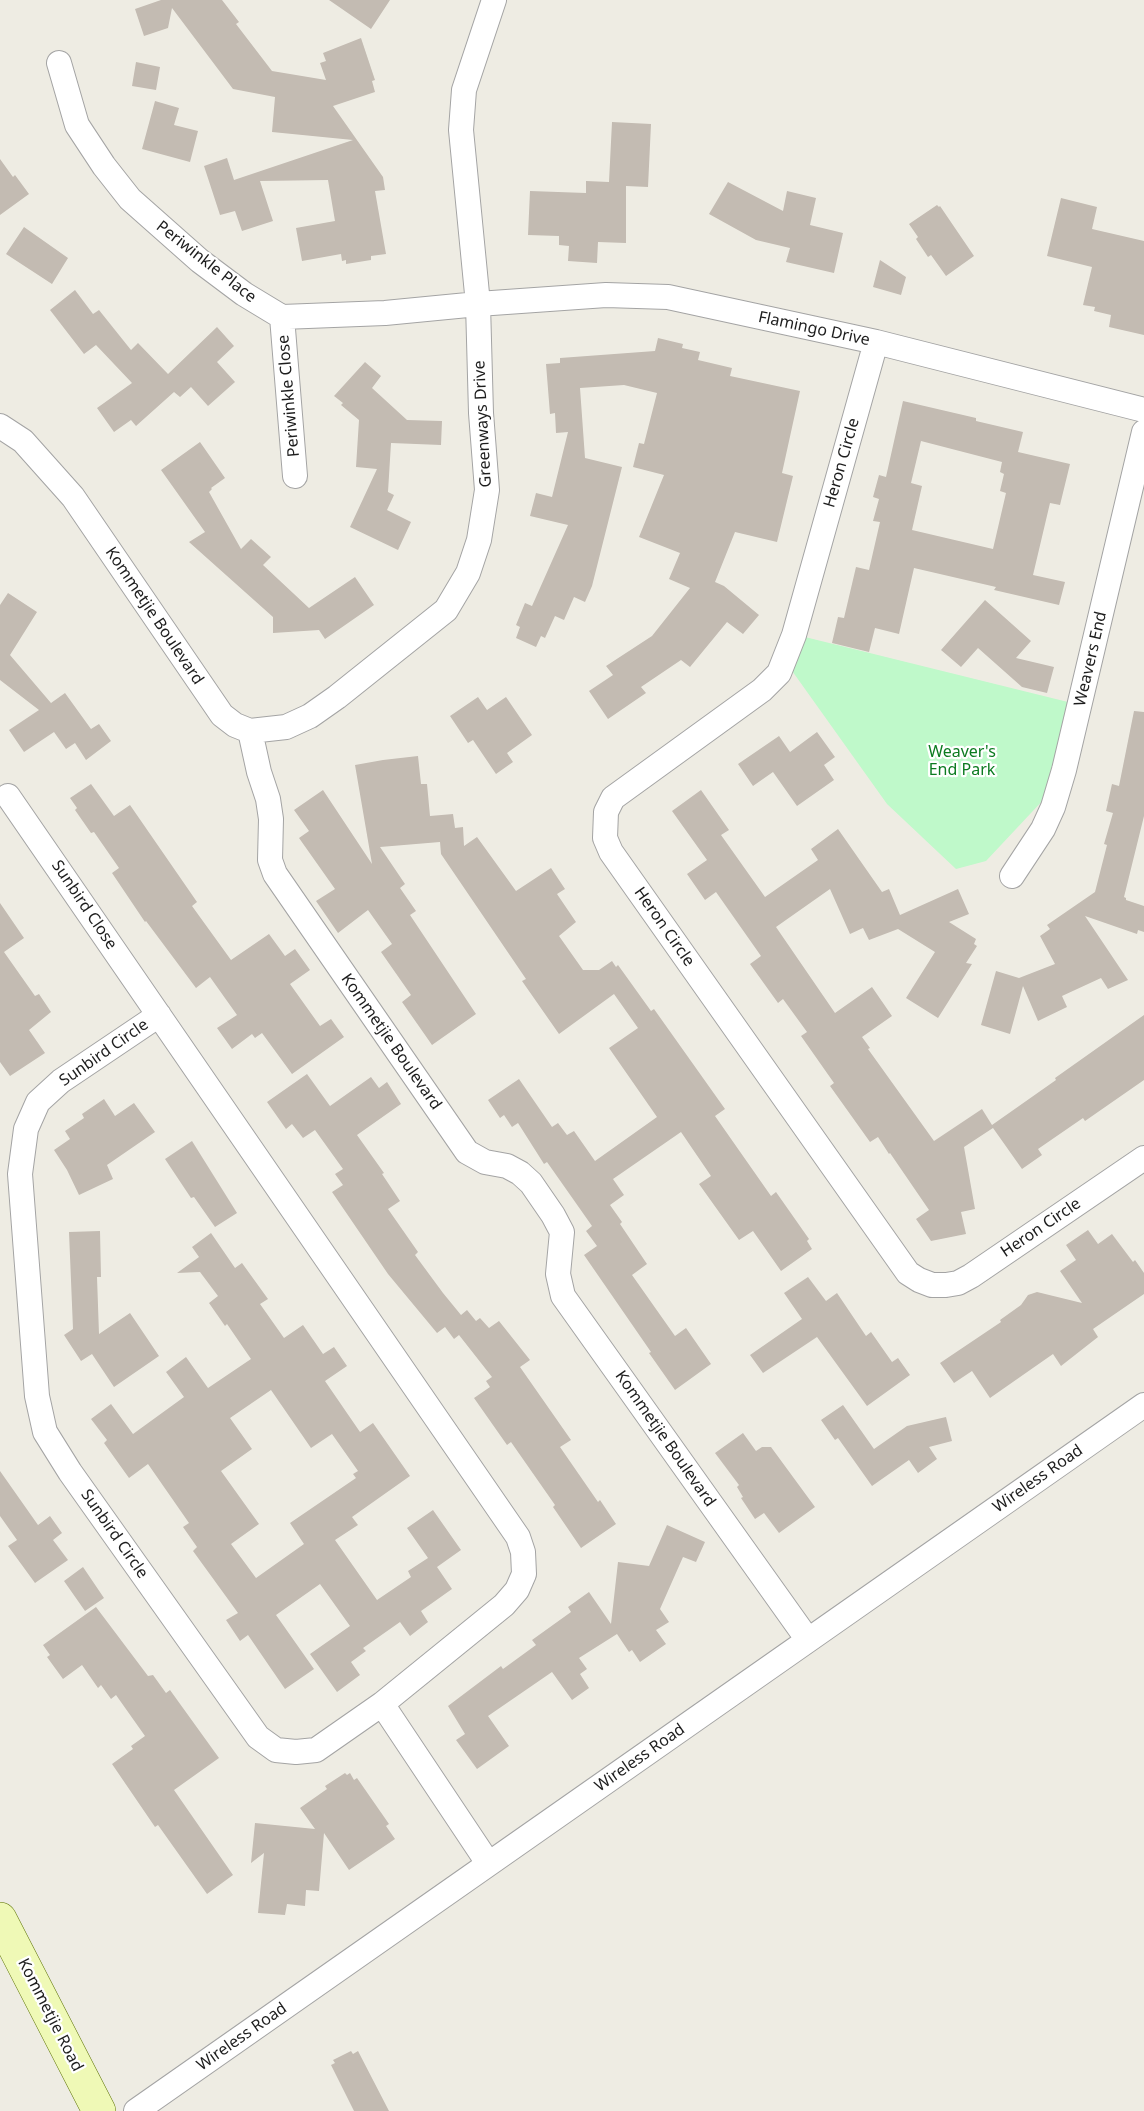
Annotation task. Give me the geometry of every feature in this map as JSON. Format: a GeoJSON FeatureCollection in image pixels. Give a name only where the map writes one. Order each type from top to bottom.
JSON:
{"type":"FeatureCollection","features":[{"type":"Feature","properties":{"kind":"main road","name":"Kommetjie Road"},"geometry":{"type":"LineString","coordinates":[[0,1919],[99,2111]]}},
{"type":"Feature","properties":{"kind":"street","name":"Greenways Drive"},"geometry":{"type":"LineString","coordinates":[[250,731],[286,727],[310,716],[337,697],[446,610],[468,573],[479,540],[487,490],[481,413],[478,304],[461,130],[464,90],[494,0]]}},
{"type":"Feature","properties":{"kind":"street","name":"Periwinkle Place"},"geometry":{"type":"LineString","coordinates":[[59,63],[78,125],[104,166],[130,199],[200,261],[235,288],[282,317]]}},
{"type":"Feature","properties":{"kind":"street","name":"Flamingo Drive"},"geometry":{"type":"LineString","coordinates":[[478,304],[606,295],[668,297],[876,342],[1144,410]]}},
{"type":"Feature","properties":{"kind":"street"},"geometry":{"type":"LineString","coordinates":[[282,317],[385,313],[478,304]]}},
{"type":"Feature","properties":{"kind":"street","name":"Periwinkle Close"},"geometry":{"type":"LineString","coordinates":[[282,317],[295,476]]}},
{"type":"Feature","properties":{"kind":"street","name":"Heron Circle"},"geometry":{"type":"LineString","coordinates":[[876,342],[794,635],[779,673],[762,690],[613,798],[606,812],[605,838],[618,862],[908,1273],[932,1285],[958,1282],[971,1276],[1142,1165]]}},
{"type":"Feature","properties":{"kind":"street","name":"Kommetjie Boulevard"},"geometry":{"type":"LineString","coordinates":[[0,426],[23,441],[73,497],[222,715],[235,725],[250,731],[268,799],[271,819],[270,860],[275,874],[467,1152],[484,1162],[507,1166],[520,1173],[537,1191],[562,1232],[558,1274],[563,1296],[808,1640]]}},
{"type":"Feature","properties":{"kind":"street","name":"Weavers End"},"geometry":{"type":"LineString","coordinates":[[1012,876],[1043,829],[1062,780],[1144,432]]}},
{"type":"Feature","properties":{"kind":"street","name":"Sunbird Close"},"geometry":{"type":"LineString","coordinates":[[8,796],[159,1015]]}},
{"type":"Feature","properties":{"kind":"street","name":"Sunbird Circle"},"geometry":{"type":"LineString","coordinates":[[159,1015],[518,1538],[523,1552],[524,1574],[517,1590],[504,1605],[382,1704],[316,1750],[296,1752],[276,1750],[258,1737],[70,1472],[45,1432],[37,1396],[20,1174],[26,1129],[38,1102],[61,1081],[159,1015]]}},
{"type":"Feature","properties":{"kind":"street","name":"Wireless Road"},"geometry":{"type":"LineString","coordinates":[[136,2111],[1144,1405]]}},
{"type":"Feature","properties":{"kind":"street"},"geometry":{"type":"LineString","coordinates":[[382,1704],[488,1863]]}},
{"type":"Feature","properties":{"kind":"green space","name":"Weaver's End Park"},"geometry":{"type":"Polygon","coordinates":[[[805,637],[1072,703],[1046,797],[986,861],[956,869],[887,804],[790,668],[805,637]]]}},
{"type":"Feature","properties":{"kind":"building"},"geometry":{"type":"Polygon","coordinates":[[[161,0],[222,0],[239,22],[236,24],[272,71],[326,80],[320,63],[326,61],[323,53],[361,38],[375,80],[372,81],[375,92],[333,106],[383,177],[385,190],[375,191],[386,254],[371,256],[371,260],[346,264],[346,260],[342,261],[341,254],[302,261],[296,228],[335,221],[328,180],[260,181],[273,221],[242,231],[235,211],[220,215],[204,166],[227,158],[234,180],[353,140],[272,132],[275,97],[233,89],[172,8],[168,28],[144,36],[135,9],[161,0]]]}},
{"type":"Feature","properties":{"kind":"building"},"geometry":{"type":"Polygon","coordinates":[[[329,0],[390,0],[371,29],[329,0]]]}},
{"type":"Feature","properties":{"kind":"building"},"geometry":{"type":"Polygon","coordinates":[[[136,62],[160,67],[156,90],[132,86],[136,62]]]}},
{"type":"Feature","properties":{"kind":"building"},"geometry":{"type":"Polygon","coordinates":[[[155,101],[179,108],[174,125],[198,131],[190,162],[142,149],[155,101]]]}},
{"type":"Feature","properties":{"kind":"building"},"geometry":{"type":"Polygon","coordinates":[[[612,122],[651,124],[648,187],[626,186],[626,243],[598,242],[597,263],[568,261],[569,246],[559,245],[559,236],[528,235],[530,191],[586,193],[586,181],[609,182],[612,122]]]}},
{"type":"Feature","properties":{"kind":"building"},"geometry":{"type":"Polygon","coordinates":[[[0,159],[29,194],[0,215],[0,159]]]}},
{"type":"Feature","properties":{"kind":"building"},"geometry":{"type":"Polygon","coordinates":[[[728,182],[783,211],[787,191],[816,198],[810,225],[843,233],[834,273],[786,262],[790,248],[756,240],[709,214],[728,182]]]}},
{"type":"Feature","properties":{"kind":"building"},"geometry":{"type":"Polygon","coordinates":[[[1061,198],[1097,207],[1092,229],[1144,241],[1144,335],[1109,327],[1111,315],[1094,311],[1095,307],[1083,305],[1092,267],[1047,256],[1061,198]]]}},
{"type":"Feature","properties":{"kind":"building"},"geometry":{"type":"Polygon","coordinates":[[[937,205],[940,206],[974,256],[946,276],[931,255],[928,257],[909,224],[937,205]]]}},
{"type":"Feature","properties":{"kind":"building"},"geometry":{"type":"Polygon","coordinates":[[[24,227],[68,258],[52,284],[6,254],[24,227]]]}},
{"type":"Feature","properties":{"kind":"building"},"geometry":{"type":"Polygon","coordinates":[[[880,260],[906,277],[901,295],[873,287],[880,260]]]}},
{"type":"Feature","properties":{"kind":"building"},"geometry":{"type":"Polygon","coordinates":[[[75,290],[93,314],[99,310],[131,350],[138,343],[168,374],[217,327],[234,346],[217,362],[235,382],[208,406],[191,387],[180,397],[174,392],[136,426],[131,420],[114,432],[97,408],[132,383],[96,345],[84,354],[50,310],[75,290]]]}},
{"type":"Feature","properties":{"kind":"building"},"geometry":{"type":"Polygon","coordinates":[[[658,338],[683,344],[682,348],[700,352],[698,360],[732,368],[730,376],[800,391],[782,473],[793,476],[777,542],[735,532],[715,582],[724,586],[759,615],[743,634],[727,622],[690,667],[681,660],[641,687],[646,693],[608,719],[589,691],[613,675],[606,666],[652,636],[690,588],[669,579],[680,553],[639,537],[664,475],[633,467],[639,443],[644,444],[657,393],[624,385],[580,388],[585,458],[622,467],[592,586],[585,602],[574,597],[564,620],[555,616],[545,638],[541,636],[536,647],[516,638],[520,627],[516,625],[525,603],[532,606],[568,525],[530,516],[536,493],[552,497],[568,432],[556,433],[555,413],[550,414],[546,364],[560,363],[560,358],[655,351],[658,338]]]}},
{"type":"Feature","properties":{"kind":"building"},"geometry":{"type":"Polygon","coordinates":[[[365,362],[381,376],[372,388],[407,420],[442,421],[441,445],[391,443],[388,492],[394,495],[387,510],[411,522],[398,550],[350,527],[377,469],[356,467],[359,420],[334,396],[365,362]]]}},
{"type":"Feature","properties":{"kind":"building"},"geometry":{"type":"Polygon","coordinates":[[[903,401],[1023,432],[1018,452],[1070,464],[1060,505],[1050,503],[1033,575],[1065,582],[1059,605],[994,590],[996,587],[914,568],[899,634],[875,628],[869,652],[832,643],[838,617],[844,618],[856,567],[869,570],[880,522],[873,521],[879,499],[873,497],[879,475],[886,477],[903,401]],[[921,441],[911,483],[922,486],[912,530],[993,549],[1006,493],[1000,491],[1004,474],[1000,472],[1002,462],[921,441]]]}},
{"type":"Feature","properties":{"kind":"building"},"geometry":{"type":"Polygon","coordinates":[[[200,442],[225,478],[209,492],[241,549],[251,539],[271,557],[263,565],[309,608],[355,577],[374,605],[325,639],[319,630],[273,633],[273,617],[189,542],[205,532],[161,470],[200,442]]]}},
{"type":"Feature","properties":{"kind":"building"},"geometry":{"type":"Polygon","coordinates":[[[8,593],[37,612],[10,655],[51,703],[65,693],[91,729],[99,724],[111,741],[86,760],[75,743],[66,749],[54,732],[24,752],[9,730],[39,710],[0,680],[0,605],[8,593]]]}},
{"type":"Feature","properties":{"kind":"building"},"geometry":{"type":"Polygon","coordinates":[[[985,600],[1031,641],[1016,658],[1054,667],[1047,693],[1022,687],[978,648],[961,667],[941,650],[985,600]]]}},
{"type":"Feature","properties":{"kind":"building"},"geometry":{"type":"Polygon","coordinates":[[[478,697],[487,710],[506,697],[532,735],[507,753],[513,762],[496,774],[473,740],[468,743],[450,716],[478,697]]]}},
{"type":"Feature","properties":{"kind":"building"},"geometry":{"type":"Polygon","coordinates":[[[1134,711],[1144,712],[1144,816],[1124,897],[1126,900],[1144,906],[1144,932],[1138,930],[1137,934],[1085,916],[1128,980],[1108,989],[1101,978],[1062,996],[1067,1007],[1038,1021],[1023,986],[1010,1034],[981,1025],[996,971],[1019,978],[1055,964],[1040,936],[1050,929],[1047,925],[1095,892],[1107,845],[1104,844],[1113,813],[1106,811],[1112,784],[1119,786],[1134,711]]]}},
{"type":"Feature","properties":{"kind":"building"},"geometry":{"type":"Polygon","coordinates":[[[817,732],[835,757],[824,765],[834,780],[797,806],[773,772],[753,786],[738,764],[779,736],[790,752],[817,732]]]}},
{"type":"Feature","properties":{"kind":"building"},"geometry":{"type":"Polygon","coordinates":[[[418,756],[421,784],[427,784],[430,816],[453,814],[455,828],[463,827],[464,846],[477,837],[516,891],[551,868],[565,889],[557,894],[576,922],[559,936],[583,970],[599,970],[612,961],[616,967],[618,965],[651,1011],[654,1009],[725,1109],[715,1116],[771,1196],[776,1192],[809,1239],[807,1241],[812,1249],[781,1271],[753,1231],[739,1240],[699,1184],[711,1176],[681,1132],[613,1179],[624,1195],[610,1205],[647,1264],[632,1275],[675,1336],[686,1328],[711,1364],[675,1390],[584,1255],[597,1246],[586,1231],[592,1226],[547,1162],[544,1164],[518,1123],[512,1127],[504,1115],[500,1118],[488,1100],[519,1079],[552,1127],[558,1123],[567,1135],[574,1131],[595,1161],[657,1117],[609,1048],[638,1028],[614,994],[559,1034],[522,981],[526,979],[441,854],[440,842],[380,847],[405,884],[400,888],[416,911],[410,915],[476,1014],[432,1045],[402,1002],[411,995],[381,952],[392,944],[368,910],[338,933],[316,901],[335,889],[299,838],[309,831],[294,810],[323,790],[372,864],[355,765],[418,756]]]}},
{"type":"Feature","properties":{"kind":"building"},"geometry":{"type":"Polygon","coordinates":[[[91,784],[114,816],[130,805],[197,902],[192,906],[231,960],[269,934],[285,956],[295,949],[310,970],[290,984],[320,1026],[331,1019],[344,1037],[292,1074],[262,1033],[255,1038],[252,1034],[232,1049],[217,1028],[237,1015],[210,977],[196,988],[145,922],[112,873],[119,868],[94,832],[91,833],[75,810],[77,808],[70,798],[91,784]]]}},
{"type":"Feature","properties":{"kind":"building"},"geometry":{"type":"Polygon","coordinates":[[[701,790],[729,830],[721,835],[765,897],[818,860],[811,849],[838,829],[882,892],[889,889],[900,915],[958,889],[969,914],[949,922],[976,939],[974,944],[977,946],[966,963],[972,964],[938,1018],[906,998],[935,952],[898,929],[869,940],[863,928],[850,934],[830,889],[776,927],[835,1013],[872,987],[892,1016],[862,1037],[870,1048],[868,1049],[934,1141],[982,1109],[992,1125],[1144,1015],[1144,1080],[1085,1121],[1083,1118],[1038,1149],[1042,1155],[1022,1169],[993,1128],[964,1147],[975,1209],[961,1212],[966,1234],[931,1241],[916,1219],[929,1210],[878,1137],[870,1142],[830,1086],[834,1083],[801,1036],[807,1032],[783,999],[778,1003],[750,964],[761,956],[716,892],[705,900],[687,874],[707,860],[672,811],[701,790]]]}},
{"type":"Feature","properties":{"kind":"building"},"geometry":{"type":"Polygon","coordinates":[[[0,903],[24,938],[4,952],[35,996],[39,994],[51,1012],[29,1030],[45,1053],[10,1076],[0,1062],[0,903]]]}},
{"type":"Feature","properties":{"kind":"building"},"geometry":{"type":"Polygon","coordinates":[[[307,1074],[330,1106],[371,1077],[379,1088],[387,1082],[401,1104],[357,1135],[384,1173],[382,1174],[400,1201],[388,1209],[418,1252],[415,1255],[443,1293],[461,1315],[467,1310],[476,1321],[480,1318],[489,1328],[499,1321],[530,1360],[520,1367],[571,1440],[560,1447],[616,1524],[581,1548],[553,1507],[555,1505],[511,1442],[507,1445],[474,1398],[490,1387],[486,1381],[492,1377],[459,1335],[454,1339],[445,1327],[437,1333],[388,1274],[332,1192],[343,1185],[335,1174],[343,1169],[315,1130],[303,1138],[292,1124],[286,1129],[267,1102],[307,1074]]]}},
{"type":"Feature","properties":{"kind":"building"},"geometry":{"type":"Polygon","coordinates":[[[104,1099],[115,1116],[134,1103],[155,1132],[107,1165],[113,1179],[79,1195],[54,1150],[70,1139],[65,1131],[84,1118],[82,1114],[104,1099]]]}},
{"type":"Feature","properties":{"kind":"building"},"geometry":{"type":"Polygon","coordinates":[[[192,1141],[237,1213],[215,1227],[194,1197],[191,1198],[165,1159],[192,1141]]]}},
{"type":"Feature","properties":{"kind":"building"},"geometry":{"type":"Polygon","coordinates":[[[1088,1230],[1098,1244],[1112,1234],[1133,1262],[1135,1260],[1144,1273],[1144,1294],[1093,1329],[1098,1337],[1061,1366],[1053,1354],[990,1398],[972,1371],[954,1383],[940,1363],[1001,1322],[1000,1320],[1021,1305],[1028,1295],[1037,1292],[1082,1303],[1060,1271],[1076,1260],[1066,1245],[1088,1230]]]}},
{"type":"Feature","properties":{"kind":"building"},"geometry":{"type":"Polygon","coordinates":[[[100,1231],[101,1277],[97,1277],[99,1334],[130,1313],[159,1356],[114,1387],[92,1354],[81,1361],[64,1335],[73,1329],[69,1232],[100,1231]]]}},
{"type":"Feature","properties":{"kind":"building"},"geometry":{"type":"Polygon","coordinates":[[[211,1233],[235,1268],[242,1263],[268,1299],[260,1304],[284,1338],[303,1325],[323,1354],[334,1347],[347,1366],[325,1381],[360,1432],[373,1423],[410,1476],[352,1517],[358,1525],[335,1540],[377,1600],[411,1577],[408,1571],[428,1558],[407,1528],[433,1510],[461,1550],[437,1567],[452,1589],[421,1611],[428,1622],[410,1636],[400,1622],[363,1648],[366,1651],[351,1662],[360,1675],[337,1692],[310,1654],[350,1626],[320,1584],[276,1615],[314,1669],[285,1689],[248,1635],[240,1641],[226,1620],[238,1613],[193,1551],[197,1547],[183,1527],[189,1523],[148,1464],[129,1478],[104,1443],[107,1440],[91,1419],[111,1404],[133,1434],[184,1397],[166,1372],[186,1357],[208,1388],[251,1359],[227,1324],[225,1326],[209,1303],[218,1296],[200,1272],[177,1273],[199,1257],[192,1247],[211,1233]],[[271,1390],[230,1418],[252,1449],[221,1471],[259,1524],[231,1544],[256,1578],[304,1544],[290,1523],[356,1478],[353,1474],[358,1471],[332,1434],[311,1448],[271,1390]]]}},
{"type":"Feature","properties":{"kind":"building"},"geometry":{"type":"Polygon","coordinates":[[[808,1277],[826,1301],[837,1293],[866,1336],[871,1332],[892,1362],[898,1358],[910,1375],[867,1406],[817,1337],[763,1373],[750,1355],[802,1319],[784,1293],[808,1277]]]}},
{"type":"Feature","properties":{"kind":"building"},"geometry":{"type":"Polygon","coordinates":[[[843,1405],[874,1449],[907,1426],[946,1417],[952,1441],[929,1447],[937,1459],[918,1473],[909,1460],[872,1486],[838,1438],[835,1440],[821,1420],[843,1405]]]}},
{"type":"Feature","properties":{"kind":"building"},"geometry":{"type":"Polygon","coordinates":[[[743,1433],[756,1451],[762,1447],[771,1447],[815,1507],[779,1533],[764,1513],[755,1519],[741,1498],[743,1497],[737,1487],[739,1485],[715,1453],[743,1433]]]}},
{"type":"Feature","properties":{"kind":"building"},"geometry":{"type":"Polygon","coordinates":[[[0,1471],[38,1525],[50,1516],[62,1533],[53,1540],[68,1560],[35,1583],[8,1546],[17,1540],[0,1516],[0,1471]]]}},
{"type":"Feature","properties":{"kind":"building"},"geometry":{"type":"Polygon","coordinates":[[[667,1525],[705,1542],[696,1562],[683,1557],[660,1609],[669,1622],[656,1630],[666,1644],[640,1662],[632,1650],[629,1652],[617,1634],[579,1658],[587,1669],[580,1674],[589,1688],[572,1700],[552,1672],[488,1716],[509,1746],[477,1769],[456,1740],[465,1734],[448,1706],[501,1666],[503,1669],[536,1645],[532,1640],[571,1612],[568,1607],[589,1592],[611,1624],[618,1562],[649,1566],[667,1525]]]}},
{"type":"Feature","properties":{"kind":"building"},"geometry":{"type":"Polygon","coordinates":[[[83,1567],[104,1598],[85,1611],[64,1581],[83,1567]]]}},
{"type":"Feature","properties":{"kind":"building"},"geometry":{"type":"Polygon","coordinates":[[[96,1607],[148,1676],[153,1675],[166,1693],[170,1690],[219,1758],[174,1790],[233,1875],[207,1894],[158,1825],[155,1827],[112,1764],[133,1749],[131,1746],[145,1736],[116,1695],[111,1699],[101,1685],[98,1688],[82,1665],[63,1679],[47,1657],[50,1655],[43,1645],[96,1607]]]}},
{"type":"Feature","properties":{"kind":"building"},"geometry":{"type":"Polygon","coordinates":[[[345,1773],[347,1775],[350,1773],[354,1780],[357,1778],[389,1824],[386,1826],[395,1839],[349,1870],[324,1833],[319,1891],[306,1890],[305,1906],[287,1904],[285,1915],[258,1913],[264,1853],[251,1863],[255,1823],[315,1829],[300,1808],[327,1789],[325,1786],[345,1773]]]}},
{"type":"Feature","properties":{"kind":"building"},"geometry":{"type":"Polygon","coordinates":[[[351,2051],[353,2054],[358,2051],[389,2111],[354,2111],[331,2065],[335,2063],[333,2060],[351,2051]]]}}]}
